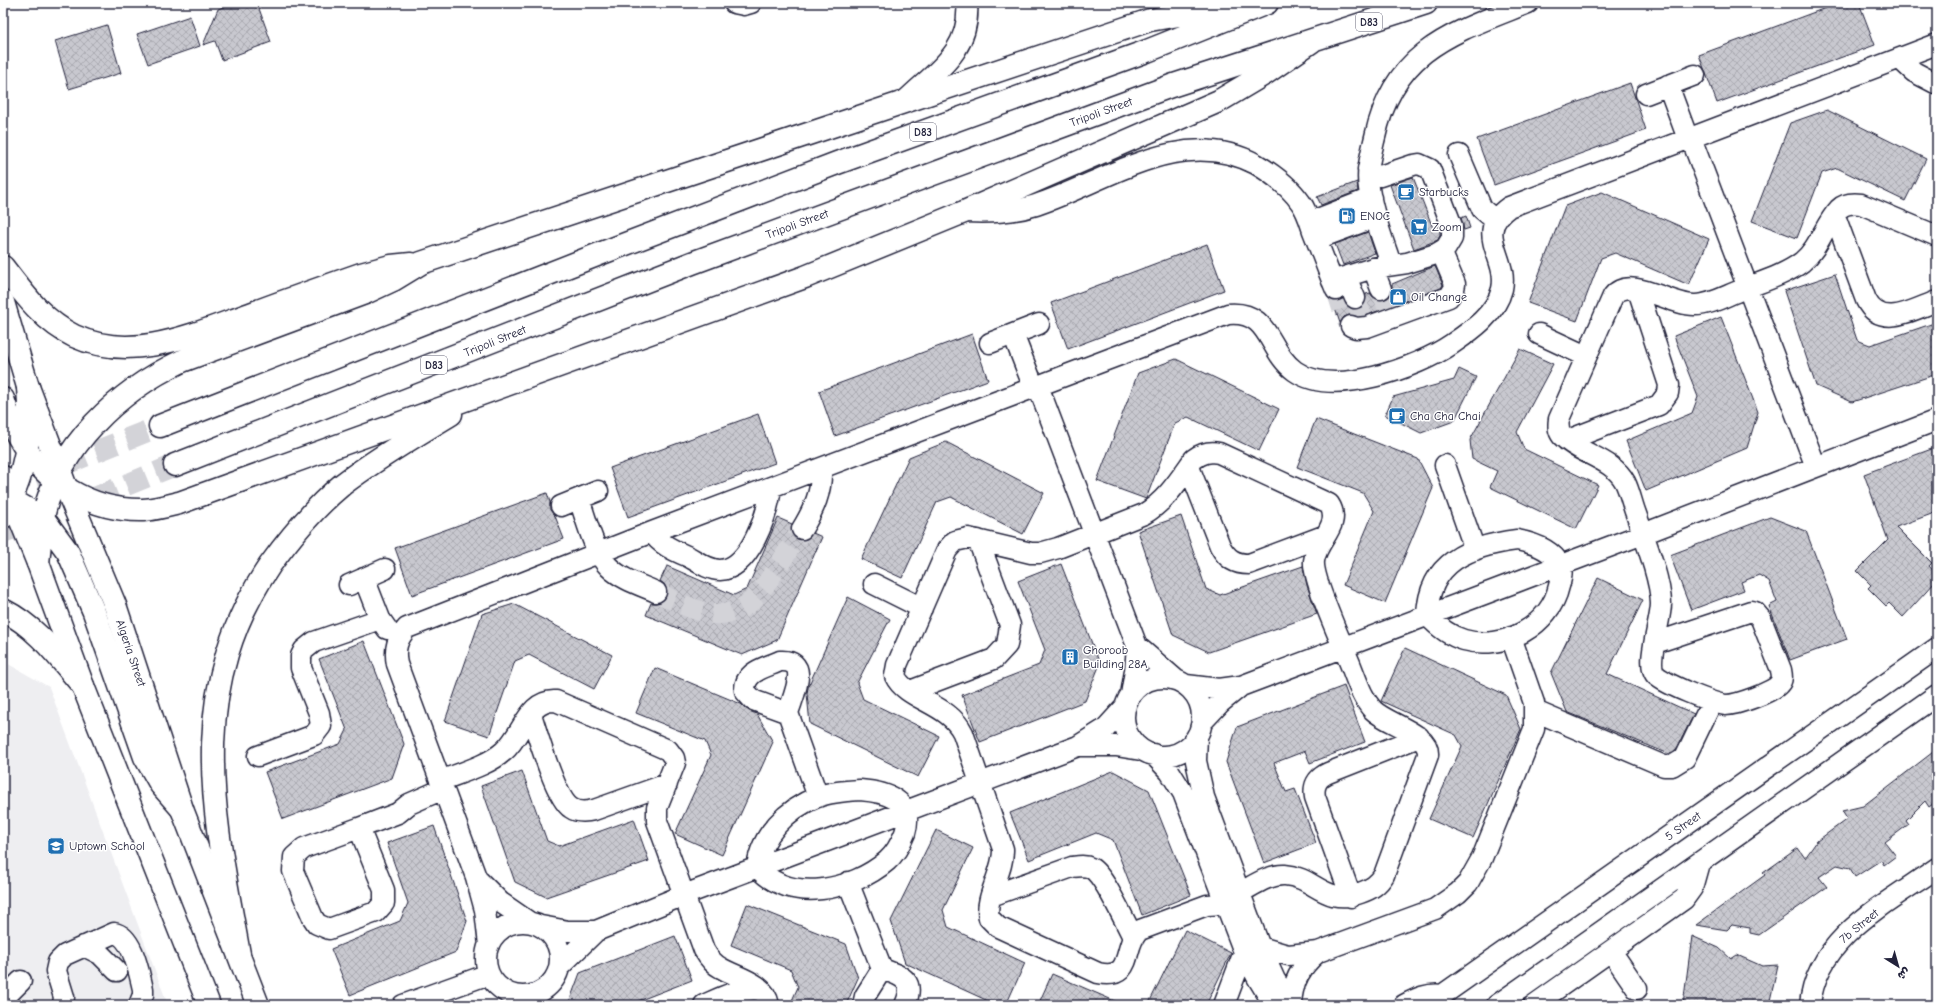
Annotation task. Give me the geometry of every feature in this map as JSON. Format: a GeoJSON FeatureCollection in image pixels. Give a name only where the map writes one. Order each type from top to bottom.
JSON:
{"type":"FeatureCollection","features":[{"type":"Feature","properties":{"kind":"main road","name":"D83"},"geometry":{"type":"LineString","coordinates":[[160,426],[594,256],[837,163],[1146,51],[1267,3]]}},
{"type":"Feature","properties":{"kind":"main road","name":"Tripoli Street"},"geometry":{"type":"LineString","coordinates":[[175,465],[692,263],[1171,86],[1311,42],[1426,3]]}},
{"type":"Feature","properties":{"kind":"main road"},"geometry":{"type":"LineString","coordinates":[[3,267],[27,299],[41,314],[74,336],[93,343],[112,347],[133,348],[174,341],[376,270],[421,263],[906,100],[1150,20],[1196,12],[1244,12]]}},
{"type":"Feature","properties":{"kind":"main road"},"geometry":{"type":"LineString","coordinates":[[3,399],[16,432],[27,451],[61,481],[85,499],[119,508],[145,510],[161,508],[179,503],[491,389],[805,277],[964,212],[1219,101],[1266,73],[1311,42]]}},
{"type":"Feature","properties":{"kind":"main road"},"geometry":{"type":"LineString","coordinates":[[38,562],[43,518],[88,431],[105,413],[132,390],[159,372],[188,358],[372,290],[421,263]]}},
{"type":"Feature","properties":{"kind":"main road","name":"Algeria Street"},"geometry":{"type":"LineString","coordinates":[[3,302],[28,387],[61,481],[117,610],[182,809],[258,1005]]}},
{"type":"Feature","properties":{"kind":"main road"},"geometry":{"type":"LineString","coordinates":[[6,504],[27,451],[30,411],[28,387]]}},
{"type":"Feature","properties":{"kind":"main road"},"geometry":{"type":"LineString","coordinates":[[239,954],[217,828],[212,754],[214,717],[223,664],[245,608],[259,581],[284,546],[311,514],[343,485],[377,460],[491,389]]}},
{"type":"Feature","properties":{"kind":"main road"},"geometry":{"type":"LineString","coordinates":[[3,477],[6,504],[38,562],[83,686],[209,1005]]}},
{"type":"Feature","properties":{"kind":"main road"},"geometry":{"type":"LineString","coordinates":[[6,504],[43,518],[60,539],[75,566],[94,612],[145,757],[161,785],[182,809]]}},
{"type":"Feature","properties":{"kind":"main road"},"geometry":{"type":"LineString","coordinates":[[3,610],[17,617],[32,628],[83,686]]}},
{"type":"Feature","properties":{"kind":"street"},"geometry":{"type":"LineString","coordinates":[[734,3],[744,5],[751,3]]}},
{"type":"Feature","properties":{"kind":"street"},"geometry":{"type":"LineString","coordinates":[[906,100],[956,51],[965,35],[968,18],[967,3]]}},
{"type":"Feature","properties":{"kind":"street"},"geometry":{"type":"LineString","coordinates":[[964,212],[1000,212],[1036,205],[1163,154],[1195,149],[1213,150],[1231,154],[1264,169],[1292,191],[1302,205],[1313,230],[1356,276],[1368,294],[1356,276],[1374,208],[1368,169],[1383,107],[1392,88],[1420,55],[1436,42],[1455,32],[1528,3]]}},
{"type":"Feature","properties":{"kind":"street"},"geometry":{"type":"LineString","coordinates":[[1937,44],[1517,203],[1501,212],[1495,220],[1492,238],[1502,278],[1502,289],[1493,309],[1486,317],[1452,344],[1434,356],[1401,369],[1374,377],[1353,380],[1312,379],[1295,371],[1288,365],[1259,322],[1245,314],[1228,314],[416,623],[407,628],[400,635],[396,644],[395,654],[397,664],[476,877],[485,910],[489,945],[486,964],[489,974],[499,987],[512,999],[524,996],[542,998],[560,966],[596,931],[684,895],[982,784],[1078,746],[1104,729],[1128,700],[1146,682],[1165,677],[1180,682],[1219,689],[1241,686],[1561,566],[1937,420]]}},
{"type":"Feature","properties":{"kind":"street"},"geometry":{"type":"LineString","coordinates":[[1900,59],[1914,72],[1937,84]]}},
{"type":"Feature","properties":{"kind":"street"},"geometry":{"type":"LineString","coordinates":[[1646,94],[1695,75]]}},
{"type":"Feature","properties":{"kind":"street"},"geometry":{"type":"LineString","coordinates":[[1672,84],[1816,467]]}},
{"type":"Feature","properties":{"kind":"street"},"geometry":{"type":"LineString","coordinates":[[1459,155],[1482,209],[1495,220]]}},
{"type":"Feature","properties":{"kind":"street"},"geometry":{"type":"LineString","coordinates":[[1356,276],[1441,251],[1450,243],[1453,232],[1430,169],[1419,164],[1380,176],[1368,169]]}},
{"type":"Feature","properties":{"kind":"street"},"geometry":{"type":"LineString","coordinates":[[1655,643],[1746,611],[1755,612],[1759,615],[1781,670],[1780,683],[1774,688],[1738,703],[1726,705],[1712,702],[1658,678],[1654,674],[1651,661],[1661,610],[1660,594],[1643,534],[1625,483],[1610,466],[1568,440],[1559,432],[1558,419],[1616,292],[1627,287],[1682,304],[1696,305],[1709,303],[1793,268],[1817,246],[1839,209],[1854,203],[1861,204],[1937,236]]}},
{"type":"Feature","properties":{"kind":"street"},"geometry":{"type":"LineString","coordinates":[[1313,230],[1374,208]]}},
{"type":"Feature","properties":{"kind":"street"},"geometry":{"type":"LineString","coordinates":[[1834,216],[1866,300],[1875,312],[1888,317],[1895,316],[1937,301]]}},
{"type":"Feature","properties":{"kind":"street"},"geometry":{"type":"LineString","coordinates":[[1374,320],[1444,300],[1452,294],[1454,289],[1454,279],[1441,251]]}},
{"type":"Feature","properties":{"kind":"street"},"geometry":{"type":"LineString","coordinates":[[1568,440],[1659,405],[1668,393],[1669,385],[1667,377],[1638,290]]}},
{"type":"Feature","properties":{"kind":"street"},"geometry":{"type":"LineString","coordinates":[[990,343],[1025,329],[1039,386],[1137,646],[1135,670],[1124,718],[1126,730],[1132,741],[1170,772],[1183,793],[1232,899],[1252,950],[1257,977],[1274,1005]]}},
{"type":"Feature","properties":{"kind":"street"},"geometry":{"type":"LineString","coordinates":[[1539,334],[1586,356]]}},
{"type":"Feature","properties":{"kind":"street"},"geometry":{"type":"LineString","coordinates":[[1212,452],[1219,453],[1324,500],[1329,504],[1335,516],[1315,554],[1314,571],[1344,648],[1369,705],[1385,719],[1426,742],[1429,750],[1384,875],[1370,890],[1351,896],[1332,896],[1297,879],[1284,875],[1270,878],[1232,899],[1201,907],[1144,928],[1133,937],[1129,955],[1123,967],[1112,974],[1098,973],[993,923],[987,911],[1002,864],[1003,848],[982,784],[962,733],[955,721],[945,712],[898,682],[895,671],[950,545],[962,538],[978,540],[1022,551],[1040,553],[1058,548],[1144,514],[1153,509],[1168,495],[1189,467],[1199,455],[1212,452]]}},
{"type":"Feature","properties":{"kind":"street"},"geometry":{"type":"LineString","coordinates":[[1445,465],[1475,550]]}},
{"type":"Feature","properties":{"kind":"street"},"geometry":{"type":"LineString","coordinates":[[1189,467],[1220,546],[1224,554],[1231,560],[1240,564],[1249,564],[1326,534]]}},
{"type":"Feature","properties":{"kind":"street"},"geometry":{"type":"LineString","coordinates":[[802,529],[818,498],[821,484],[821,469]]}},
{"type":"Feature","properties":{"kind":"street"},"geometry":{"type":"LineString","coordinates":[[652,532],[663,544],[710,568],[719,570],[728,569],[743,558],[759,531],[767,510],[771,488]]}},
{"type":"Feature","properties":{"kind":"street"},"geometry":{"type":"LineString","coordinates":[[581,498],[603,551],[603,560],[615,572],[656,592]]}},
{"type":"Feature","properties":{"kind":"street"},"geometry":{"type":"LineString","coordinates":[[910,691],[994,659],[1007,644],[1010,625],[978,540]]}},
{"type":"Feature","properties":{"kind":"street"},"geometry":{"type":"LineString","coordinates":[[1517,540],[1530,542],[1553,556],[1561,566],[1561,579],[1558,593],[1549,610],[1535,625],[1511,638],[1496,642],[1465,640],[1450,635],[1437,626],[1427,615],[1427,601],[1431,587],[1439,574],[1449,564],[1475,550],[1503,542],[1517,540]]}},
{"type":"Feature","properties":{"kind":"street"},"geometry":{"type":"LineString","coordinates":[[385,569],[356,582],[388,630],[400,635]]}},
{"type":"Feature","properties":{"kind":"street"},"geometry":{"type":"LineString","coordinates":[[874,584],[922,608]]}},
{"type":"Feature","properties":{"kind":"street"},"geometry":{"type":"LineString","coordinates":[[258,756],[314,735],[321,726],[319,713],[301,668],[301,656],[304,650],[314,642],[380,619]]}},
{"type":"Feature","properties":{"kind":"street"},"geometry":{"type":"LineString","coordinates":[[1252,950],[1288,955],[1318,952],[1435,909],[1458,893],[1468,883],[1482,858],[1534,729],[1535,711],[1511,638]]}},
{"type":"Feature","properties":{"kind":"street"},"geometry":{"type":"LineString","coordinates":[[1137,646],[1194,692],[1199,701],[1202,712],[1196,761],[1200,785],[1232,899]]}},
{"type":"Feature","properties":{"kind":"street","name":"5 Street"},"geometry":{"type":"LineString","coordinates":[[1436,1000],[1937,648]]}},
{"type":"Feature","properties":{"kind":"street"},"geometry":{"type":"LineString","coordinates":[[1078,746],[1104,745],[1147,752],[1174,754],[1191,744],[1200,729],[1220,703],[1241,686]]}},
{"type":"Feature","properties":{"kind":"street"},"geometry":{"type":"LineString","coordinates":[[1497,1005],[1937,695]]}},
{"type":"Feature","properties":{"kind":"street"},"geometry":{"type":"LineString","coordinates":[[359,828],[384,890],[384,903],[376,912],[336,927],[323,927],[317,924],[313,918],[293,871],[294,857],[304,848],[398,813],[408,814],[497,757],[510,745],[530,714],[541,703],[556,701],[664,748],[672,754],[675,763],[657,808],[657,821],[704,950],[708,957],[721,968],[745,979],[764,997]]}},
{"type":"Feature","properties":{"kind":"street"},"geometry":{"type":"LineString","coordinates":[[1535,711],[1664,766],[1672,766],[1685,758],[1712,702]]}},
{"type":"Feature","properties":{"kind":"street"},"geometry":{"type":"LineString","coordinates":[[788,713],[818,797]]}},
{"type":"Feature","properties":{"kind":"street"},"geometry":{"type":"LineString","coordinates":[[530,714],[560,795],[570,808],[578,812],[594,810],[667,784]]}},
{"type":"Feature","properties":{"kind":"street"},"geometry":{"type":"LineString","coordinates":[[1351,896],[1315,797],[1315,785],[1318,780],[1328,772],[1419,737]]}},
{"type":"Feature","properties":{"kind":"street"},"geometry":{"type":"LineString","coordinates":[[846,791],[873,791],[886,795],[898,802],[907,811],[908,824],[897,849],[888,860],[877,868],[848,882],[830,887],[799,890],[776,882],[765,876],[758,867],[759,855],[764,843],[780,822],[805,803],[818,797],[846,791]]}},
{"type":"Feature","properties":{"kind":"street"},"geometry":{"type":"LineString","coordinates":[[1543,1002],[1684,899],[1695,881],[1699,863]]}},
{"type":"Feature","properties":{"kind":"street"},"geometry":{"type":"LineString","coordinates":[[991,896],[1072,868],[1084,866],[1100,875],[1133,937]]}},
{"type":"Feature","properties":{"kind":"street","name":"7b Street"},"geometry":{"type":"LineString","coordinates":[[1810,1005],[1817,977],[1827,957],[1840,939],[1857,924],[1937,868]]}},
{"type":"Feature","properties":{"kind":"street"},"geometry":{"type":"LineString","coordinates":[[476,877],[500,902],[550,934],[557,943],[560,954],[560,966]]}},
{"type":"Feature","properties":{"kind":"street"},"geometry":{"type":"LineString","coordinates":[[848,882],[882,969],[899,975],[908,984],[909,995],[905,1005]]}},
{"type":"Feature","properties":{"kind":"street"},"geometry":{"type":"LineString","coordinates":[[489,945],[496,934],[505,927],[516,923],[535,924],[568,931],[596,931]]}},
{"type":"Feature","properties":{"kind":"street"},"geometry":{"type":"LineString","coordinates":[[63,1005],[64,997],[57,976],[56,966],[61,958],[110,934],[119,934],[127,940],[144,989],[144,995],[139,1005]]}},
{"type":"Feature","properties":{"kind":"street"},"geometry":{"type":"LineString","coordinates":[[84,946],[100,954],[117,971]]}},
{"type":"Feature","properties":{"kind":"street"},"geometry":{"type":"LineString","coordinates":[[1224,1005],[1252,950]]}},
{"type":"Feature","properties":{"kind":"street"},"geometry":{"type":"LineString","coordinates":[[1252,950],[1275,980],[1291,1005]]}},
{"type":"Feature","properties":{"kind":"street"},"geometry":{"type":"LineString","coordinates":[[1611,951],[1637,989]]}},
{"type":"Feature","properties":{"kind":"street"},"geometry":{"type":"LineString","coordinates":[[1291,1005],[1293,990],[1298,975],[1303,966],[1318,952]]}},
{"type":"Feature","properties":{"kind":"street"},"geometry":{"type":"LineString","coordinates":[[863,1005],[865,996],[882,969]]}},
{"type":"Feature","properties":{"kind":"street"},"geometry":{"type":"LineString","coordinates":[[403,1005],[489,974]]}},
{"type":"Feature","properties":{"kind":"street"},"geometry":{"type":"LineString","coordinates":[[3,999],[21,980]]}},
{"type":"Feature","properties":{"kind":"street"},"geometry":{"type":"LineString","coordinates":[[704,1005],[740,990],[764,997]]}},
{"type":"Feature","properties":{"kind":"street"},"geometry":{"type":"LineString","coordinates":[[1404,1005],[1428,995],[1436,1000]]}},
{"type":"Feature","properties":{"kind":"shaded area","name":"Uptown School"},"geometry":{"type":"Polygon","coordinates":[[[3,661],[49,687],[168,1005],[3,1005],[3,661]]]}},
{"type":"Feature","properties":{"kind":"building"},"geometry":{"type":"Polygon","coordinates":[[[234,3],[257,3],[271,42],[222,60],[215,41],[203,45],[218,9],[234,3]]]}},
{"type":"Feature","properties":{"kind":"building"},"geometry":{"type":"Polygon","coordinates":[[[1839,3],[1859,3],[1875,45],[1717,103],[1699,55],[1839,3]]]}},
{"type":"Feature","properties":{"kind":"building"},"geometry":{"type":"Polygon","coordinates":[[[190,16],[200,46],[148,64],[137,34],[190,16]]]}},
{"type":"Feature","properties":{"kind":"building"},"geometry":{"type":"Polygon","coordinates":[[[107,25],[121,73],[69,89],[55,41],[107,25]]]}},
{"type":"Feature","properties":{"kind":"building"},"geometry":{"type":"Polygon","coordinates":[[[1630,83],[1646,130],[1494,185],[1477,139],[1630,83]]]}},
{"type":"Feature","properties":{"kind":"building"},"geometry":{"type":"Polygon","coordinates":[[[1827,110],[1926,159],[1905,201],[1837,168],[1822,173],[1797,238],[1752,221],[1790,123],[1827,110]]]}},
{"type":"Feature","properties":{"kind":"building","name":"Zoom"},"geometry":{"type":"Polygon","coordinates":[[[1413,177],[1433,228],[1440,226],[1440,235],[1438,240],[1414,249],[1390,185],[1413,177]]]}},
{"type":"Feature","properties":{"kind":"building"},"geometry":{"type":"Polygon","coordinates":[[[1357,182],[1358,191],[1321,205],[1317,197],[1357,182]]]}},
{"type":"Feature","properties":{"kind":"building"},"geometry":{"type":"Polygon","coordinates":[[[1602,192],[1709,239],[1689,285],[1615,253],[1601,258],[1577,321],[1528,303],[1565,206],[1602,192]]]}},
{"type":"Feature","properties":{"kind":"building"},"geometry":{"type":"Polygon","coordinates":[[[1466,216],[1470,228],[1464,230],[1461,218],[1466,216]]]}},
{"type":"Feature","properties":{"kind":"building"},"geometry":{"type":"Polygon","coordinates":[[[1368,232],[1375,253],[1343,265],[1335,244],[1368,232]]]}},
{"type":"Feature","properties":{"kind":"building"},"geometry":{"type":"Polygon","coordinates":[[[1207,244],[1224,290],[1068,349],[1051,303],[1207,244]]]}},
{"type":"Feature","properties":{"kind":"building"},"geometry":{"type":"Polygon","coordinates":[[[1435,266],[1443,285],[1441,288],[1364,316],[1349,315],[1344,317],[1340,323],[1332,300],[1340,301],[1343,299],[1348,307],[1359,309],[1364,305],[1366,294],[1370,293],[1374,298],[1385,300],[1392,291],[1392,284],[1435,266]]]}},
{"type":"Feature","properties":{"kind":"building"},"geometry":{"type":"Polygon","coordinates":[[[1835,274],[1857,340],[1870,345],[1937,322],[1937,374],[1852,402],[1816,386],[1784,291],[1835,274]]]}},
{"type":"Feature","properties":{"kind":"building"},"geometry":{"type":"Polygon","coordinates":[[[1721,317],[1758,412],[1747,448],[1646,491],[1626,441],[1692,413],[1698,397],[1674,336],[1721,317]]]}},
{"type":"Feature","properties":{"kind":"building"},"geometry":{"type":"Polygon","coordinates":[[[972,334],[988,380],[835,436],[819,391],[972,334]]]}},
{"type":"Feature","properties":{"kind":"building"},"geometry":{"type":"Polygon","coordinates":[[[1520,349],[1553,364],[1517,432],[1524,449],[1598,485],[1576,529],[1490,487],[1497,471],[1472,459],[1470,440],[1520,349]]]}},
{"type":"Feature","properties":{"kind":"building"},"geometry":{"type":"Polygon","coordinates":[[[1176,359],[1279,409],[1259,451],[1188,417],[1175,423],[1146,499],[1097,481],[1138,373],[1176,359]]]}},
{"type":"Feature","properties":{"kind":"building"},"geometry":{"type":"Polygon","coordinates":[[[1459,369],[1476,377],[1454,421],[1421,433],[1385,415],[1393,397],[1454,380],[1459,369]]]}},
{"type":"Feature","properties":{"kind":"building"},"geometry":{"type":"Polygon","coordinates":[[[758,414],[775,463],[628,517],[610,468],[758,414]]]}},
{"type":"Feature","properties":{"kind":"building"},"geometry":{"type":"Polygon","coordinates":[[[1316,419],[1418,459],[1433,488],[1385,603],[1343,585],[1374,511],[1363,493],[1297,467],[1316,419]]]}},
{"type":"Feature","properties":{"kind":"building"},"geometry":{"type":"Polygon","coordinates":[[[946,442],[1044,493],[1023,534],[951,497],[937,502],[902,578],[861,559],[909,457],[946,442]]]}},
{"type":"Feature","properties":{"kind":"building"},"geometry":{"type":"Polygon","coordinates":[[[1937,447],[1937,512],[1896,527],[1932,563],[1929,566],[1937,575],[1937,580],[1903,617],[1889,603],[1886,606],[1868,588],[1871,585],[1857,571],[1888,540],[1864,474],[1937,447]]]}},
{"type":"Feature","properties":{"kind":"building"},"geometry":{"type":"Polygon","coordinates":[[[547,493],[550,502],[550,510],[555,516],[564,539],[412,595],[395,548],[547,493]]]}},
{"type":"Feature","properties":{"kind":"building"},"geometry":{"type":"Polygon","coordinates":[[[1181,516],[1206,589],[1220,595],[1303,566],[1307,585],[1317,614],[1209,652],[1173,635],[1138,531],[1181,516]]]}},
{"type":"Feature","properties":{"kind":"building"},"geometry":{"type":"Polygon","coordinates":[[[1770,517],[1806,531],[1847,639],[1790,660],[1769,606],[1777,602],[1769,581],[1759,575],[1741,582],[1744,590],[1691,610],[1670,555],[1770,517]]]}},
{"type":"Feature","properties":{"kind":"building"},"geometry":{"type":"Polygon","coordinates":[[[778,518],[792,524],[792,534],[797,539],[807,539],[813,533],[822,537],[777,640],[742,655],[646,615],[651,603],[658,603],[666,597],[667,590],[665,585],[660,581],[667,566],[734,595],[747,589],[778,518]]]}},
{"type":"Feature","properties":{"kind":"building","name":"Ghoroob Building 28A"},"geometry":{"type":"Polygon","coordinates":[[[1061,564],[1100,664],[1085,701],[980,742],[962,695],[1039,665],[1045,650],[1018,581],[1061,564]]]}},
{"type":"Feature","properties":{"kind":"building"},"geometry":{"type":"Polygon","coordinates":[[[1598,578],[1643,600],[1607,674],[1694,714],[1676,750],[1669,754],[1567,712],[1551,673],[1598,578]]]}},
{"type":"Feature","properties":{"kind":"building"},"geometry":{"type":"Polygon","coordinates":[[[848,597],[890,619],[857,683],[863,699],[939,736],[918,777],[810,724],[807,694],[808,687],[848,597]]]}},
{"type":"Feature","properties":{"kind":"building"},"geometry":{"type":"Polygon","coordinates":[[[514,604],[612,655],[594,689],[529,655],[515,661],[489,736],[445,721],[482,614],[514,604]]]}},
{"type":"Feature","properties":{"kind":"building"},"geometry":{"type":"Polygon","coordinates":[[[364,641],[404,744],[392,778],[283,819],[265,772],[340,744],[347,730],[319,659],[364,641]]]}},
{"type":"Feature","properties":{"kind":"building"},"geometry":{"type":"Polygon","coordinates":[[[1405,648],[1506,695],[1521,729],[1473,838],[1429,819],[1462,746],[1456,735],[1381,701],[1405,648]]]}},
{"type":"Feature","properties":{"kind":"building"},"geometry":{"type":"Polygon","coordinates":[[[655,668],[741,704],[749,711],[757,714],[773,742],[722,855],[675,834],[711,755],[705,741],[636,713],[655,668]]]}},
{"type":"Feature","properties":{"kind":"building"},"geometry":{"type":"Polygon","coordinates":[[[1344,686],[1365,742],[1310,763],[1305,751],[1274,763],[1286,792],[1295,789],[1316,843],[1264,863],[1226,762],[1237,727],[1344,686]]]}},
{"type":"Feature","properties":{"kind":"building"},"geometry":{"type":"Polygon","coordinates":[[[1937,749],[1937,801],[1929,807],[1925,801],[1906,820],[1909,824],[1885,842],[1896,856],[1884,865],[1881,860],[1855,877],[1850,868],[1837,865],[1819,877],[1827,887],[1759,935],[1750,933],[1750,928],[1732,925],[1727,930],[1696,925],[1765,875],[1763,873],[1798,848],[1805,858],[1817,841],[1847,819],[1842,811],[1863,806],[1937,749]]]}},
{"type":"Feature","properties":{"kind":"building"},"geometry":{"type":"Polygon","coordinates":[[[522,771],[547,841],[559,846],[634,819],[649,861],[546,897],[515,882],[481,786],[522,771]]]}},
{"type":"Feature","properties":{"kind":"building"},"geometry":{"type":"Polygon","coordinates":[[[1113,771],[1149,790],[1191,895],[1142,915],[1113,840],[1096,833],[1029,860],[1010,813],[1113,771]]]}},
{"type":"Feature","properties":{"kind":"building"},"geometry":{"type":"Polygon","coordinates":[[[434,826],[467,921],[456,952],[350,995],[331,949],[400,921],[408,903],[387,843],[434,826]]]}},
{"type":"Feature","properties":{"kind":"building"},"geometry":{"type":"Polygon","coordinates":[[[936,830],[973,848],[943,910],[948,927],[1025,963],[1006,1005],[997,1005],[905,963],[891,921],[936,830]]]}},
{"type":"Feature","properties":{"kind":"building"},"geometry":{"type":"Polygon","coordinates":[[[747,904],[846,944],[858,978],[846,1005],[790,1005],[798,987],[791,970],[731,945],[747,904]]]}},
{"type":"Feature","properties":{"kind":"building"},"geometry":{"type":"Polygon","coordinates":[[[1185,930],[1231,953],[1206,1005],[1148,1005],[1185,930]]]}},
{"type":"Feature","properties":{"kind":"building"},"geometry":{"type":"Polygon","coordinates":[[[675,936],[692,980],[628,1005],[568,1005],[580,973],[675,936]]]}},
{"type":"Feature","properties":{"kind":"building"},"geometry":{"type":"Polygon","coordinates":[[[1692,936],[1719,948],[1731,959],[1737,955],[1762,966],[1778,965],[1769,1005],[1683,1005],[1692,936]]]}},
{"type":"Feature","properties":{"kind":"building"},"geometry":{"type":"Polygon","coordinates":[[[1052,974],[1124,1005],[1038,1005],[1052,974]]]}},
{"type":"Feature","properties":{"kind":"tunnel"},"geometry":{"type":"LineString","coordinates":[[1381,289],[1389,312]]}},
{"type":"Feature","properties":{"kind":"tunnel"},"geometry":{"type":"LineString","coordinates":[[1336,290],[1345,318],[1351,326]]}},
{"type":"Feature","properties":{"kind":"tunnel"},"geometry":{"type":"LineString","coordinates":[[1355,298],[1364,321]]}},
{"type":"Feature","properties":{"kind":"tunnel"},"geometry":{"type":"LineString","coordinates":[[3,487],[160,426]]}},
{"type":"Feature","properties":{"kind":"tunnel"},"geometry":{"type":"LineString","coordinates":[[3,533],[75,506],[175,465]]}},
{"type":"Feature","properties":{"kind":"tunnel"},"geometry":{"type":"LineString","coordinates":[[656,592],[684,605],[707,613],[723,614],[736,611],[755,598],[802,529]]}},
{"type":"Feature","properties":{"kind":"place","name":"Starbucks"},"geometry":{"type":"Point","coordinates":[1406,192]}},
{"type":"Feature","properties":{"kind":"place","name":"ENOC"},"geometry":{"type":"Point","coordinates":[1347,216]}},
{"type":"Feature","properties":{"kind":"place","name":"Zoom"},"geometry":{"type":"Point","coordinates":[1419,227]}},
{"type":"Feature","properties":{"kind":"place","name":"Oil Change"},"geometry":{"type":"Point","coordinates":[1398,297]}},
{"type":"Feature","properties":{"kind":"place","name":"Cha Cha Chai"},"geometry":{"type":"Point","coordinates":[1397,416]}},
{"type":"Feature","properties":{"kind":"place","name":"Ghoroob Building 28A"},"geometry":{"type":"Point","coordinates":[1070,657]}},
{"type":"Feature","properties":{"kind":"place","name":"Uptown School"},"geometry":{"type":"Point","coordinates":[56,846]}}]}
